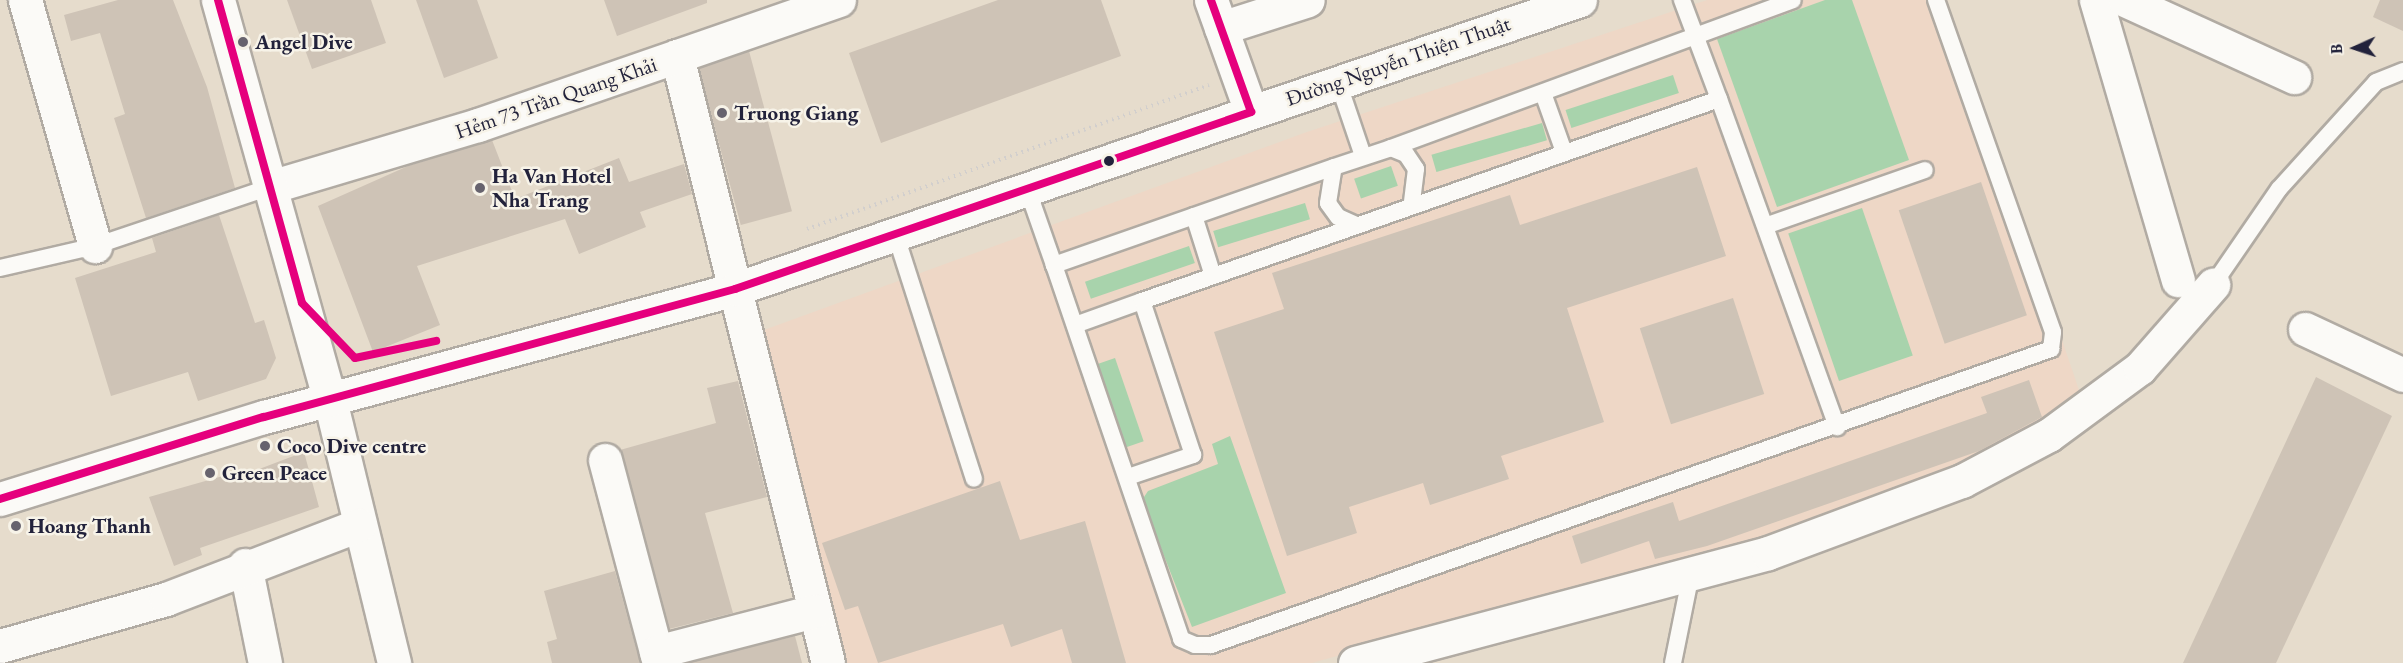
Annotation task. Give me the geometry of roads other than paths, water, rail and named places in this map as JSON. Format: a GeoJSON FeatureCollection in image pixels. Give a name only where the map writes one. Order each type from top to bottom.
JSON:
{"type":"FeatureCollection","features":[{"type":"Feature","properties":{"kind":"street"},"geometry":{"type":"LineString","coordinates":[[25,0],[95,246]]}},
{"type":"Feature","properties":{"kind":"street"},"geometry":{"type":"LineString","coordinates":[[218,0],[330,400],[394,663]]}},
{"type":"Feature","properties":{"kind":"street","name":"Hẻm 73 Trần Quang Khải"},"geometry":{"type":"LineString","coordinates":[[270,187],[478,125],[839,0]]}},
{"type":"Feature","properties":{"kind":"street"},"geometry":{"type":"LineString","coordinates":[[1251,112],[1216,14],[1308,0]]}},
{"type":"Feature","properties":{"kind":"street","name":"Đường Nguyễn Thiện Thuật"},"geometry":{"type":"LineString","coordinates":[[0,499],[330,400],[735,289],[1580,0]]}},
{"type":"Feature","properties":{"kind":"street"},"geometry":{"type":"LineString","coordinates":[[2096,0],[2178,280]]}},
{"type":"Feature","properties":{"kind":"street"},"geometry":{"type":"LineString","coordinates":[[2125,0],[2294,77]]}},
{"type":"Feature","properties":{"kind":"street"},"geometry":{"type":"LineString","coordinates":[[677,56],[828,663]]}},
{"type":"Feature","properties":{"kind":"street"},"geometry":{"type":"LineString","coordinates":[[1355,663],[1691,574],[1834,531],[2010,458],[2140,368],[2213,285]]}},
{"type":"Feature","properties":{"kind":"street"},"geometry":{"type":"LineString","coordinates":[[2305,329],[2403,375]]}},
{"type":"Feature","properties":{"kind":"street"},"geometry":{"type":"LineString","coordinates":[[605,460],[658,658],[815,611]]}},
{"type":"Feature","properties":{"kind":"street"},"geometry":{"type":"LineString","coordinates":[[0,646],[166,599],[245,565],[359,525]]}},
{"type":"Feature","properties":{"kind":"street"},"geometry":{"type":"LineString","coordinates":[[245,565],[265,663]]}},
{"type":"Feature","properties":{"kind":"lane"},"geometry":{"type":"LineString","coordinates":[[1682,0],[1768,225],[1837,427]]}},
{"type":"Feature","properties":{"kind":"lane"},"geometry":{"type":"LineString","coordinates":[[1054,265],[1391,148],[1543,93],[1695,34],[1793,0]]}},
{"type":"Feature","properties":{"kind":"lane"},"geometry":{"type":"LineString","coordinates":[[1027,188],[1128,477],[1181,639],[1211,645],[1837,427],[2051,349],[2053,332],[1936,0]]}},
{"type":"Feature","properties":{"kind":"lane"},"geometry":{"type":"LineString","coordinates":[[2213,285],[2279,189],[2376,82],[2403,71]]}},
{"type":"Feature","properties":{"kind":"lane"},"geometry":{"type":"LineString","coordinates":[[1338,82],[1363,156]]}},
{"type":"Feature","properties":{"kind":"lane"},"geometry":{"type":"LineString","coordinates":[[1543,93],[1564,152]]}},
{"type":"Feature","properties":{"kind":"lane"},"geometry":{"type":"LineString","coordinates":[[1075,324],[1412,203],[1719,99]]}},
{"type":"Feature","properties":{"kind":"lane"},"geometry":{"type":"LineString","coordinates":[[1391,148],[1406,154],[1416,168],[1412,203]]}},
{"type":"Feature","properties":{"kind":"lane"},"geometry":{"type":"LineString","coordinates":[[1334,167],[1328,203],[1338,217],[1354,224]]}},
{"type":"Feature","properties":{"kind":"lane"},"geometry":{"type":"LineString","coordinates":[[1768,225],[1925,171]]}},
{"type":"Feature","properties":{"kind":"lane"},"geometry":{"type":"LineString","coordinates":[[0,268],[95,246],[270,187]]}},
{"type":"Feature","properties":{"kind":"lane"},"geometry":{"type":"LineString","coordinates":[[1194,216],[1212,276]]}},
{"type":"Feature","properties":{"kind":"lane"},"geometry":{"type":"LineString","coordinates":[[895,233],[974,478]]}},
{"type":"Feature","properties":{"kind":"lane"},"geometry":{"type":"LineString","coordinates":[[1128,477],[1193,455],[1142,301]]}},
{"type":"Feature","properties":{"kind":"lane"},"geometry":{"type":"LineString","coordinates":[[1672,663],[1691,574]]}},
{"type":"Feature","properties":{"kind":"place","name":"Angel Dive"},"geometry":{"type":"Point","coordinates":[243,42]}},
{"type":"Feature","properties":{"kind":"place","name":"Truong Giang"},"geometry":{"type":"Point","coordinates":[722,113]}},
{"type":"Feature","properties":{"kind":"place","name":"Ha Van Hotel Nha Trang"},"geometry":{"type":"Point","coordinates":[480,188]}},
{"type":"Feature","properties":{"kind":"place","name":"Coco Dive centre"},"geometry":{"type":"Point","coordinates":[265,446]}},
{"type":"Feature","properties":{"kind":"place","name":"Green Peace"},"geometry":{"type":"Point","coordinates":[210,473]}},
{"type":"Feature","properties":{"kind":"place","name":"Hoang Thanh"},"geometry":{"type":"Point","coordinates":[16,526]}}]}
